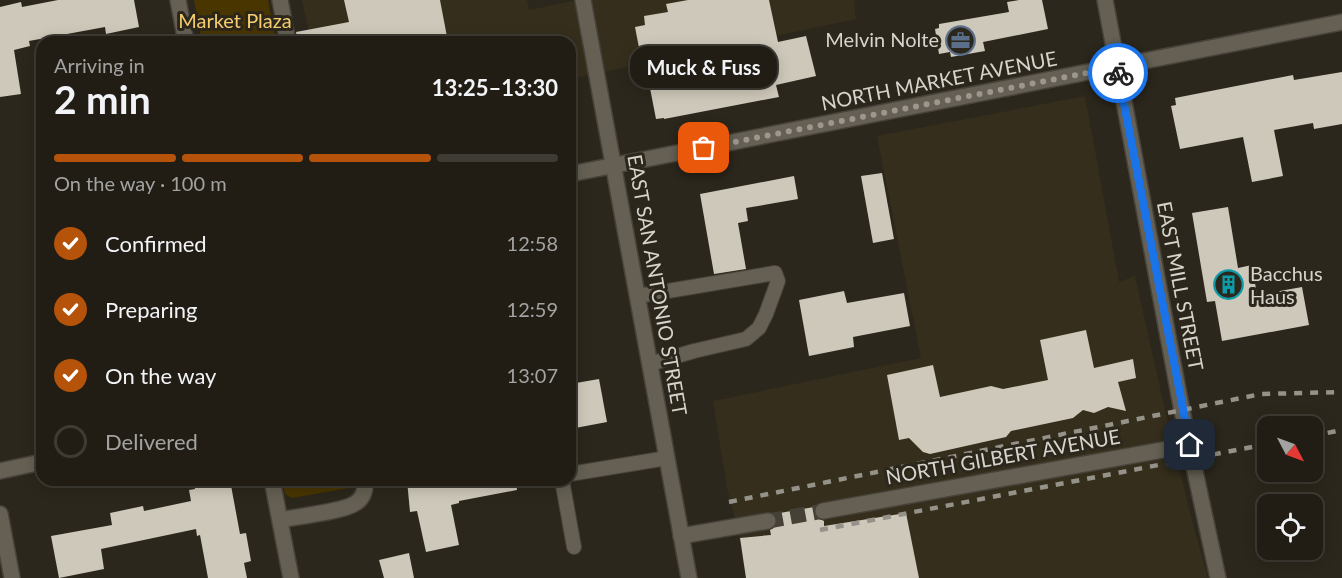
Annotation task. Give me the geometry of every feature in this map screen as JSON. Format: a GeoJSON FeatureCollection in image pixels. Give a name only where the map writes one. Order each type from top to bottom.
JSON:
{"type":"FeatureCollection","features":[{"type":"Feature","properties":{"kind":"street"},"geometry":{"type":"LineString","coordinates":[[177,0],[185,36]]}},
{"type":"Feature","properties":{"kind":"street"},"geometry":{"type":"LineString","coordinates":[[280,0],[287,36]]}},
{"type":"Feature","properties":{"kind":"street","name":"EAST SAN ANTONIO STREET"},"geometry":{"type":"LineString","coordinates":[[583,0],[689,578]]}},
{"type":"Feature","properties":{"kind":"street","name":"EAST MILL STREET"},"geometry":{"type":"LineString","coordinates":[[1105,0],[1190,445],[1218,578]]}},
{"type":"Feature","properties":{"kind":"street","name":"NORTH MARKET AVENUE"},"geometry":{"type":"LineString","coordinates":[[576,173],[1342,22]]}},
{"type":"Feature","properties":{"kind":"street","name":"NORTH GILBERT AVENUE"},"geometry":{"type":"LineString","coordinates":[[823,511],[1190,445]]}},
{"type":"Feature","properties":{"kind":"street"},"geometry":{"type":"LineString","coordinates":[[0,471],[36,463]]}},
{"type":"Feature","properties":{"kind":"street"},"geometry":{"type":"LineString","coordinates":[[273,486],[291,578]]}},
{"type":"Feature","properties":{"kind":"street"},"geometry":{"type":"LineString","coordinates":[[280,520],[352,506],[362,498],[365,486]]}},
{"type":"Feature","properties":{"kind":"street"},"geometry":{"type":"LineString","coordinates":[[0,514],[12,578]]}},
{"type":"Feature","properties":{"kind":"street"},"geometry":{"type":"LineString","coordinates":[[681,536],[768,521]]}},
{"type":"Feature","properties":{"kind":"lane"},"geometry":{"type":"LineString","coordinates":[[638,296],[775,273],[778,280],[763,321],[759,328],[746,339],[650,364]]}},
{"type":"Feature","properties":{"kind":"lane"},"geometry":{"type":"LineString","coordinates":[[576,473],[667,458]]}},
{"type":"Feature","properties":{"kind":"lane"},"geometry":{"type":"LineString","coordinates":[[563,486],[574,547]]}},
{"type":"Feature","properties":{"kind":"shaded area"},"geometry":{"type":"Polygon","coordinates":[[[302,0],[527,0],[529,10],[577,0],[854,0],[856,19],[576,78],[576,36],[310,36],[302,0]]]}},
{"type":"Feature","properties":{"kind":"shaded area"},"geometry":{"type":"Polygon","coordinates":[[[1085,96],[1119,282],[1135,276],[1164,406],[1208,578],[746,578],[740,538],[727,488],[713,401],[921,358],[877,136],[1085,96]]]}},
{"type":"Feature","properties":{"kind":"green space","name":"Market Plaza"},"geometry":{"type":"Polygon","coordinates":[[[194,0],[268,0],[275,36],[201,36],[194,0]]]}},
{"type":"Feature","properties":{"kind":"green space"},"geometry":{"type":"Polygon","coordinates":[[[283,486],[352,486],[292,498],[285,494],[283,486]]]}},
{"type":"Feature","properties":{"kind":"building"},"geometry":{"type":"Polygon","coordinates":[[[58,0],[134,0],[139,27],[106,34],[105,27],[56,36],[36,36],[36,40],[29,41],[30,46],[14,50],[21,94],[0,97],[0,7],[21,2],[22,7],[58,0]]]}},
{"type":"Feature","properties":{"kind":"building"},"geometry":{"type":"Polygon","coordinates":[[[344,0],[440,0],[447,36],[297,36],[296,32],[349,22],[344,0]]]}},
{"type":"Feature","properties":{"kind":"building"},"geometry":{"type":"Polygon","coordinates":[[[688,0],[769,0],[778,42],[806,36],[816,76],[776,85],[779,97],[656,119],[643,52],[640,53],[635,27],[645,25],[644,16],[668,12],[666,4],[688,0]]]}},
{"type":"Feature","properties":{"kind":"building"},"geometry":{"type":"Polygon","coordinates":[[[1042,0],[1048,29],[983,42],[985,51],[951,57],[950,52],[939,54],[935,29],[939,28],[939,24],[1009,12],[1007,2],[1042,0]]]}},
{"type":"Feature","properties":{"kind":"building"},"geometry":{"type":"Polygon","coordinates":[[[1342,72],[1342,124],[1314,129],[1313,123],[1274,130],[1283,176],[1252,182],[1243,137],[1180,149],[1171,106],[1176,105],[1175,98],[1293,75],[1294,80],[1342,72]]]}},
{"type":"Feature","properties":{"kind":"building"},"geometry":{"type":"Polygon","coordinates":[[[882,173],[894,239],[873,243],[861,176],[882,173]]]}},
{"type":"Feature","properties":{"kind":"building"},"geometry":{"type":"Polygon","coordinates":[[[794,176],[798,199],[746,208],[748,221],[738,223],[746,269],[714,274],[700,194],[794,176]]]}},
{"type":"Feature","properties":{"kind":"building"},"geometry":{"type":"Polygon","coordinates":[[[1228,207],[1238,268],[1252,265],[1257,295],[1302,287],[1309,325],[1222,341],[1215,301],[1207,302],[1192,213],[1228,207]]]}},
{"type":"Feature","properties":{"kind":"building"},"geometry":{"type":"Polygon","coordinates":[[[844,291],[847,303],[904,293],[910,326],[853,337],[854,347],[809,356],[799,300],[844,291]]]}},
{"type":"Feature","properties":{"kind":"building"},"geometry":{"type":"Polygon","coordinates":[[[1086,330],[1094,368],[1133,359],[1136,378],[1118,382],[1126,411],[1108,407],[1094,413],[1083,410],[1073,418],[1011,431],[1006,437],[930,454],[923,452],[909,438],[899,440],[887,375],[933,365],[940,397],[991,386],[1003,389],[1048,380],[1040,340],[1086,330]]]}},
{"type":"Feature","properties":{"kind":"building"},"geometry":{"type":"Polygon","coordinates":[[[599,379],[607,422],[576,428],[576,383],[599,379]]]}},
{"type":"Feature","properties":{"kind":"building"},"geometry":{"type":"Polygon","coordinates":[[[195,486],[231,486],[240,534],[246,533],[251,561],[244,563],[247,578],[208,578],[200,535],[197,536],[196,529],[101,549],[104,569],[59,578],[51,536],[112,525],[110,513],[143,506],[144,511],[191,501],[189,490],[195,489],[195,486]]]}},
{"type":"Feature","properties":{"kind":"building"},"geometry":{"type":"Polygon","coordinates":[[[408,486],[517,486],[517,490],[459,501],[451,505],[459,545],[426,552],[417,511],[410,512],[408,486]]]}},
{"type":"Feature","properties":{"kind":"building"},"geometry":{"type":"Polygon","coordinates":[[[814,507],[815,517],[824,521],[824,526],[906,513],[919,578],[746,578],[740,538],[771,535],[770,530],[777,524],[774,514],[814,507]]]}},
{"type":"Feature","properties":{"kind":"building"},"geometry":{"type":"Polygon","coordinates":[[[409,553],[414,578],[384,578],[379,560],[409,553]]]}},
{"type":"Feature","properties":{"kind":"tunnel"},"geometry":{"type":"LineString","coordinates":[[768,521],[823,511]]}},
{"type":"Feature","properties":{"kind":"railway"},"geometry":{"type":"LineString","coordinates":[[729,502],[1261,394],[1342,392]]}},
{"type":"Feature","properties":{"kind":"railway"},"geometry":{"type":"LineString","coordinates":[[1323,434],[1342,430]]}},
{"type":"Feature","properties":{"kind":"railway"},"geometry":{"type":"LineString","coordinates":[[820,530],[1257,446]]}},
{"type":"Feature","properties":{"kind":"way so far"},"geometry":{"type":"LineString","coordinates":[[704,148],[1117,67],[1118,73]]}},
{"type":"Feature","properties":{"kind":"place","name":"Melvin Nolte"},"geometry":{"type":"Point","coordinates":[960,40]}},
{"type":"Feature","properties":{"kind":"place","name":"Muck & Fuss"},"geometry":{"type":"Point","coordinates":[704,148]}},
{"type":"Feature","properties":{"kind":"place","name":"Bacchus Haus"},"geometry":{"type":"Point","coordinates":[1229,285]}},
{"type":"Feature","properties":{"kind":"route"},"geometry":{"type":"LineString","coordinates":[[1118,73],[1190,445]]}}]}
